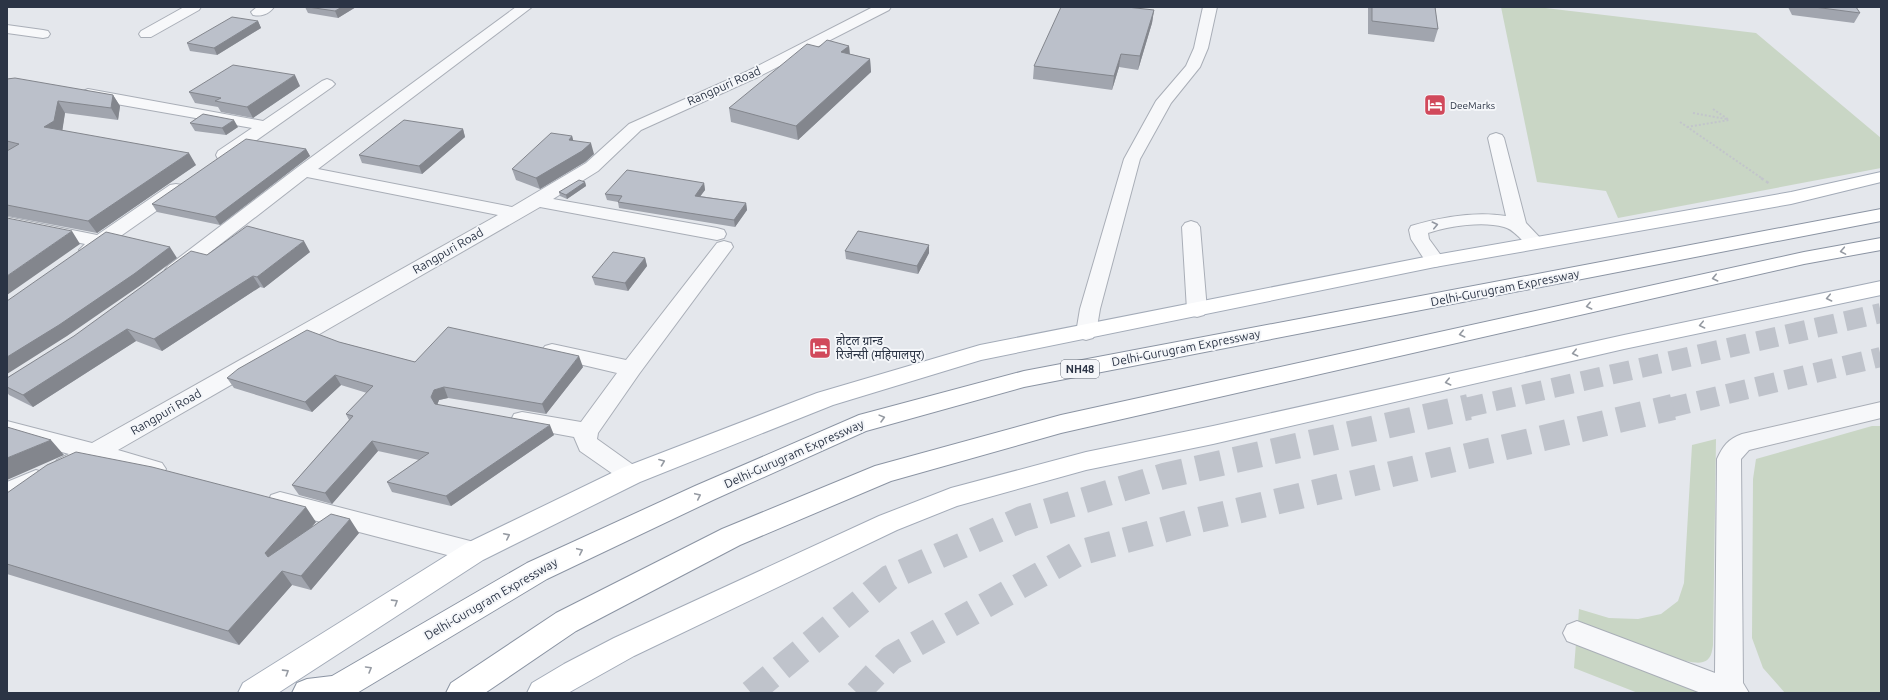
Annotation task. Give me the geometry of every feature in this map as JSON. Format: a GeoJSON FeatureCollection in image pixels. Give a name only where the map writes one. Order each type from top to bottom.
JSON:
{"type":"FeatureCollection","features":[{"type":"Feature","properties":{"kind":"main road"},"geometry":{"type":"LineString","coordinates":[[253,693],[474,552],[631,475],[825,398],[980,353],[1086,333],[1435,261],[1791,198],[1881,177]]}},
{"type":"Feature","properties":{"kind":"main road","name":"Delhi-Gurugram Expressway"},"geometry":{"type":"LineString","coordinates":[[333,691],[537,571],[859,424],[1024,379],[1881,215]]}},
{"type":"Feature","properties":{"kind":"main road"},"geometry":{"type":"LineString","coordinates":[[461,693],[566,622],[731,537],[884,473],[1068,422],[1796,260],[1881,244]]}},
{"type":"Feature","properties":{"kind":"main road"},"geometry":{"type":"LineString","coordinates":[[542,693],[574,673],[632,643],[888,523],[951,498],[1086,461],[1213,435],[1624,342],[1881,288]]}},
{"type":"Feature","properties":{"kind":"main road"},"geometry":{"type":"LineString","coordinates":[[307,693],[333,691]]}},
{"type":"Feature","properties":{"kind":"street"},"geometry":{"type":"LineString","coordinates":[[146,34],[194,7]]}},
{"type":"Feature","properties":{"kind":"street"},"geometry":{"type":"LineString","coordinates":[[160,282],[304,171],[526,7]]}},
{"type":"Feature","properties":{"kind":"street","name":"Rangpuri Road"},"geometry":{"type":"LineString","coordinates":[[7,492],[94,453],[513,213],[537,201],[592,167],[635,127],[753,74],[884,7]]}},
{"type":"Feature","properties":{"kind":"street"},"geometry":{"type":"LineString","coordinates":[[1086,333],[1090,309],[1132,159],[1161,106],[1193,67],[1201,48],[1210,7]]}},
{"type":"Feature","properties":{"kind":"street"},"geometry":{"type":"LineString","coordinates":[[7,29],[43,34]]}},
{"type":"Feature","properties":{"kind":"street"},"geometry":{"type":"LineString","coordinates":[[209,166],[327,84]]}},
{"type":"Feature","properties":{"kind":"street"},"geometry":{"type":"LineString","coordinates":[[70,91],[266,126]]}},
{"type":"Feature","properties":{"kind":"street"},"geometry":{"type":"LineString","coordinates":[[1496,138],[1517,225]]}},
{"type":"Feature","properties":{"kind":"street"},"geometry":{"type":"LineString","coordinates":[[304,171],[513,213]]}},
{"type":"Feature","properties":{"kind":"street"},"geometry":{"type":"LineString","coordinates":[[75,259],[190,179]]}},
{"type":"Feature","properties":{"kind":"street"},"geometry":{"type":"LineString","coordinates":[[537,201],[720,241],[586,431],[585,439],[588,445],[631,475]]}},
{"type":"Feature","properties":{"kind":"street"},"geometry":{"type":"LineString","coordinates":[[1435,261],[1420,239],[1418,230],[1444,222],[1481,220],[1504,222],[1517,225],[1536,243]]}},
{"type":"Feature","properties":{"kind":"street"},"geometry":{"type":"LineString","coordinates":[[7,222],[100,241]]}},
{"type":"Feature","properties":{"kind":"street"},"geometry":{"type":"LineString","coordinates":[[1191,227],[1197,310]]}},
{"type":"Feature","properties":{"kind":"street"},"geometry":{"type":"LineString","coordinates":[[532,347],[631,369]]}},
{"type":"Feature","properties":{"kind":"street"},"geometry":{"type":"LineString","coordinates":[[1577,633],[1731,692],[1730,459],[1733,450],[1742,443],[1881,410]]}},
{"type":"Feature","properties":{"kind":"street"},"geometry":{"type":"LineString","coordinates":[[502,417],[586,431]]}},
{"type":"Feature","properties":{"kind":"street"},"geometry":{"type":"LineString","coordinates":[[7,429],[177,475]]}},
{"type":"Feature","properties":{"kind":"street"},"geometry":{"type":"LineString","coordinates":[[261,497],[474,552]]}},
{"type":"Feature","properties":{"kind":"path"},"geometry":{"type":"LineString","coordinates":[[1713,109],[1729,120]]}},
{"type":"Feature","properties":{"kind":"path"},"geometry":{"type":"LineString","coordinates":[[1693,113],[1729,120]]}},
{"type":"Feature","properties":{"kind":"path"},"geometry":{"type":"LineString","coordinates":[[1687,127],[1729,120]]}},
{"type":"Feature","properties":{"kind":"path"},"geometry":{"type":"LineString","coordinates":[[1680,122],[1791,198]]}},
{"type":"Feature","properties":{"kind":"green space"},"geometry":{"type":"Polygon","coordinates":[[[1501,7],[1537,7],[1756,33],[1881,138],[1881,168],[1618,218],[1606,191],[1537,182],[1501,7]]]}},
{"type":"Feature","properties":{"kind":"green space"},"geometry":{"type":"Polygon","coordinates":[[[1872,426],[1881,426],[1881,693],[1785,693],[1763,668],[1752,638],[1753,479],[1756,459],[1872,426]]]}},
{"type":"Feature","properties":{"kind":"green space"},"geometry":{"type":"Polygon","coordinates":[[[1716,439],[1713,645],[1712,653],[1709,658],[1703,662],[1679,660],[1642,648],[1578,623],[1579,609],[1609,618],[1638,619],[1661,614],[1678,601],[1684,583],[1692,445],[1716,439]]]}},
{"type":"Feature","properties":{"kind":"green space"},"geometry":{"type":"Polygon","coordinates":[[[1576,643],[1701,693],[1638,693],[1574,668],[1576,643]]]}},
{"type":"Feature","properties":{"kind":"building"},"geometry":{"type":"Polygon","coordinates":[[[308,7],[342,7],[335,11],[308,7]]]}},
{"type":"Feature","properties":{"kind":"building"},"geometry":{"type":"Polygon","coordinates":[[[1061,7],[1127,7],[1154,10],[1140,56],[1121,54],[1114,76],[1034,66],[1061,7]]]}},
{"type":"Feature","properties":{"kind":"building"},"geometry":{"type":"Polygon","coordinates":[[[1372,7],[1435,7],[1438,29],[1372,21],[1372,7]]]}},
{"type":"Feature","properties":{"kind":"building"},"geometry":{"type":"Polygon","coordinates":[[[1814,7],[1856,7],[1860,13],[1814,7]]]}},
{"type":"Feature","properties":{"kind":"building"},"geometry":{"type":"Polygon","coordinates":[[[232,17],[258,21],[214,48],[187,43],[232,17]]]}},
{"type":"Feature","properties":{"kind":"building"},"geometry":{"type":"Polygon","coordinates":[[[827,40],[849,46],[841,52],[870,59],[796,126],[729,108],[807,44],[819,47],[827,40]]]}},
{"type":"Feature","properties":{"kind":"building"},"geometry":{"type":"Polygon","coordinates":[[[233,65],[295,75],[247,107],[215,101],[221,98],[189,92],[233,65]]]}},
{"type":"Feature","properties":{"kind":"building"},"geometry":{"type":"Polygon","coordinates":[[[15,78],[113,95],[111,108],[58,101],[54,121],[44,127],[189,153],[88,221],[7,205],[7,151],[19,144],[7,141],[7,79],[15,78]]]}},
{"type":"Feature","properties":{"kind":"building"},"geometry":{"type":"Polygon","coordinates":[[[203,114],[234,120],[222,128],[190,123],[203,114]]]}},
{"type":"Feature","properties":{"kind":"building"},"geometry":{"type":"Polygon","coordinates":[[[404,120],[463,129],[419,166],[359,155],[404,120]]]}},
{"type":"Feature","properties":{"kind":"building"},"geometry":{"type":"Polygon","coordinates":[[[551,133],[572,136],[569,140],[591,143],[582,151],[536,178],[512,169],[551,133]]]}},
{"type":"Feature","properties":{"kind":"building"},"geometry":{"type":"Polygon","coordinates":[[[246,139],[306,149],[215,217],[152,204],[246,139]]]}},
{"type":"Feature","properties":{"kind":"building"},"geometry":{"type":"Polygon","coordinates":[[[627,170],[704,183],[695,196],[746,203],[734,220],[618,202],[622,196],[605,194],[627,170]]]}},
{"type":"Feature","properties":{"kind":"building"},"geometry":{"type":"Polygon","coordinates":[[[579,180],[585,182],[566,195],[559,192],[579,180]]]}},
{"type":"Feature","properties":{"kind":"building"},"geometry":{"type":"Polygon","coordinates":[[[7,218],[72,231],[7,276],[7,218]]]}},
{"type":"Feature","properties":{"kind":"building"},"geometry":{"type":"Polygon","coordinates":[[[247,226],[304,241],[257,277],[253,276],[154,339],[127,329],[23,395],[7,387],[7,378],[74,336],[191,251],[207,255],[247,226]]]}},
{"type":"Feature","properties":{"kind":"building"},"geometry":{"type":"Polygon","coordinates":[[[858,231],[929,245],[917,266],[845,251],[858,231]]]}},
{"type":"Feature","properties":{"kind":"building"},"geometry":{"type":"Polygon","coordinates":[[[106,232],[170,247],[134,274],[59,325],[7,357],[7,301],[106,232]]]}},
{"type":"Feature","properties":{"kind":"building"},"geometry":{"type":"Polygon","coordinates":[[[613,252],[645,258],[625,283],[592,277],[613,252]]]}},
{"type":"Feature","properties":{"kind":"building"},"geometry":{"type":"Polygon","coordinates":[[[448,327],[579,356],[542,404],[444,387],[434,390],[431,397],[435,404],[550,425],[446,496],[387,482],[429,453],[372,441],[325,493],[292,485],[353,416],[346,414],[373,386],[335,375],[305,402],[227,378],[238,369],[307,330],[339,342],[415,362],[448,327]]]}},
{"type":"Feature","properties":{"kind":"building"},"geometry":{"type":"Polygon","coordinates":[[[7,427],[51,440],[7,458],[7,427]]]}},
{"type":"Feature","properties":{"kind":"building"},"geometry":{"type":"Polygon","coordinates":[[[76,452],[152,467],[306,507],[265,553],[268,557],[331,514],[350,519],[301,576],[282,571],[228,631],[7,564],[7,493],[47,465],[76,452]]]}},
{"type":"Feature","properties":{"kind":"tunnel"},"geometry":{"type":"LineString","coordinates":[[1465,408],[1881,313]]}},
{"type":"Feature","properties":{"kind":"tunnel"},"geometry":{"type":"LineString","coordinates":[[1669,408],[1881,357]]}},
{"type":"Feature","properties":{"kind":"tunnel"},"geometry":{"type":"LineString","coordinates":[[751,693],[889,578],[1022,519],[1164,476],[1469,407]]}},
{"type":"Feature","properties":{"kind":"tunnel"},"geometry":{"type":"LineString","coordinates":[[857,693],[891,658],[1079,553],[1199,520],[1673,407]]}},
{"type":"Feature","properties":{"kind":"place","name":"DeeMarks"},"geometry":{"type":"Point","coordinates":[1435,105]}},
{"type":"Feature","properties":{"kind":"place","name":"होटल ग्रान्ड रिजेन्सी (महिपालपुर)"},"geometry":{"type":"Point","coordinates":[820,348]}}]}
